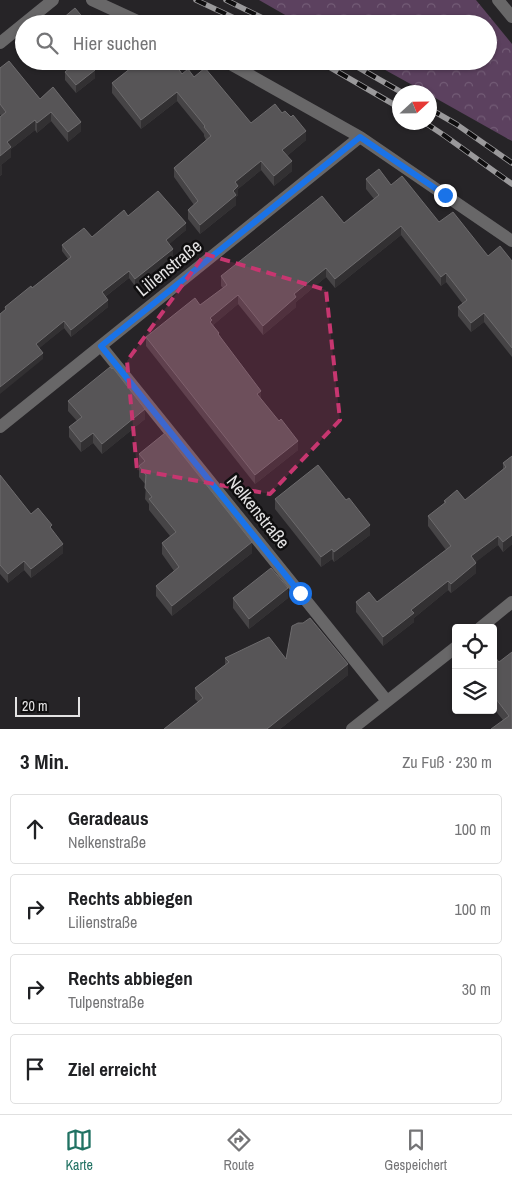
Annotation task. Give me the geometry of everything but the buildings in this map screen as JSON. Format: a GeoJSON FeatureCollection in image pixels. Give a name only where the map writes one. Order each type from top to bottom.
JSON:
{"type":"FeatureCollection","features":[{"type":"Feature","properties":{"kind":"street"},"geometry":{"type":"LineString","coordinates":[[35,15],[54,0]]}},
{"type":"Feature","properties":{"kind":"street"},"geometry":{"type":"LineString","coordinates":[[92,0],[124,15]]}},
{"type":"Feature","properties":{"kind":"street"},"geometry":{"type":"LineString","coordinates":[[498,0],[512,17]]}},
{"type":"Feature","properties":{"kind":"street"},"geometry":{"type":"LineString","coordinates":[[0,42],[15,30]]}},
{"type":"Feature","properties":{"kind":"street"},"geometry":{"type":"LineString","coordinates":[[241,70],[360,137],[512,241]]}},
{"type":"Feature","properties":{"kind":"street","name":"Lilienstraße"},"geometry":{"type":"LineString","coordinates":[[0,427],[360,137]]}},
{"type":"Feature","properties":{"kind":"street","name":"Nelkenstraße"},"geometry":{"type":"LineString","coordinates":[[101,346],[387,701]]}},
{"type":"Feature","properties":{"kind":"street"},"geometry":{"type":"LineString","coordinates":[[485,624],[512,602]]}},
{"type":"Feature","properties":{"kind":"street"},"geometry":{"type":"LineString","coordinates":[[352,729],[452,650]]}},
{"type":"Feature","properties":{"kind":"highlighted area"},"geometry":{"type":"Polygon","coordinates":[[[205,254],[326,290],[340,420],[270,494],[137,470],[127,361],[205,254]]]}},
{"type":"Feature","properties":{"kind":"green space"},"geometry":{"type":"Polygon","coordinates":[[[259,0],[476,0],[488,15],[285,15],[259,0]]]}},
{"type":"Feature","properties":{"kind":"green space"},"geometry":{"type":"Polygon","coordinates":[[[497,26],[512,44],[512,141],[437,99],[437,85],[412,85],[385,70],[497,70],[497,26]]]}},
{"type":"Feature","properties":{"kind":"railway"},"geometry":{"type":"LineString","coordinates":[[196,0],[228,15]]}},
{"type":"Feature","properties":{"kind":"railway"},"geometry":{"type":"LineString","coordinates":[[226,0],[257,15]]}},
{"type":"Feature","properties":{"kind":"railway"},"geometry":{"type":"LineString","coordinates":[[335,70],[392,103]]}},
{"type":"Feature","properties":{"kind":"railway"},"geometry":{"type":"LineString","coordinates":[[363,70],[392,87]]}},
{"type":"Feature","properties":{"kind":"railway"},"geometry":{"type":"LineString","coordinates":[[437,113],[512,163]]}},
{"type":"Feature","properties":{"kind":"railway"},"geometry":{"type":"LineString","coordinates":[[436,130],[512,184]]}},
{"type":"Feature","properties":{"kind":"route"},"geometry":{"type":"LineString","coordinates":[[300,593],[101,346],[360,137],[445,195]]}}]}
